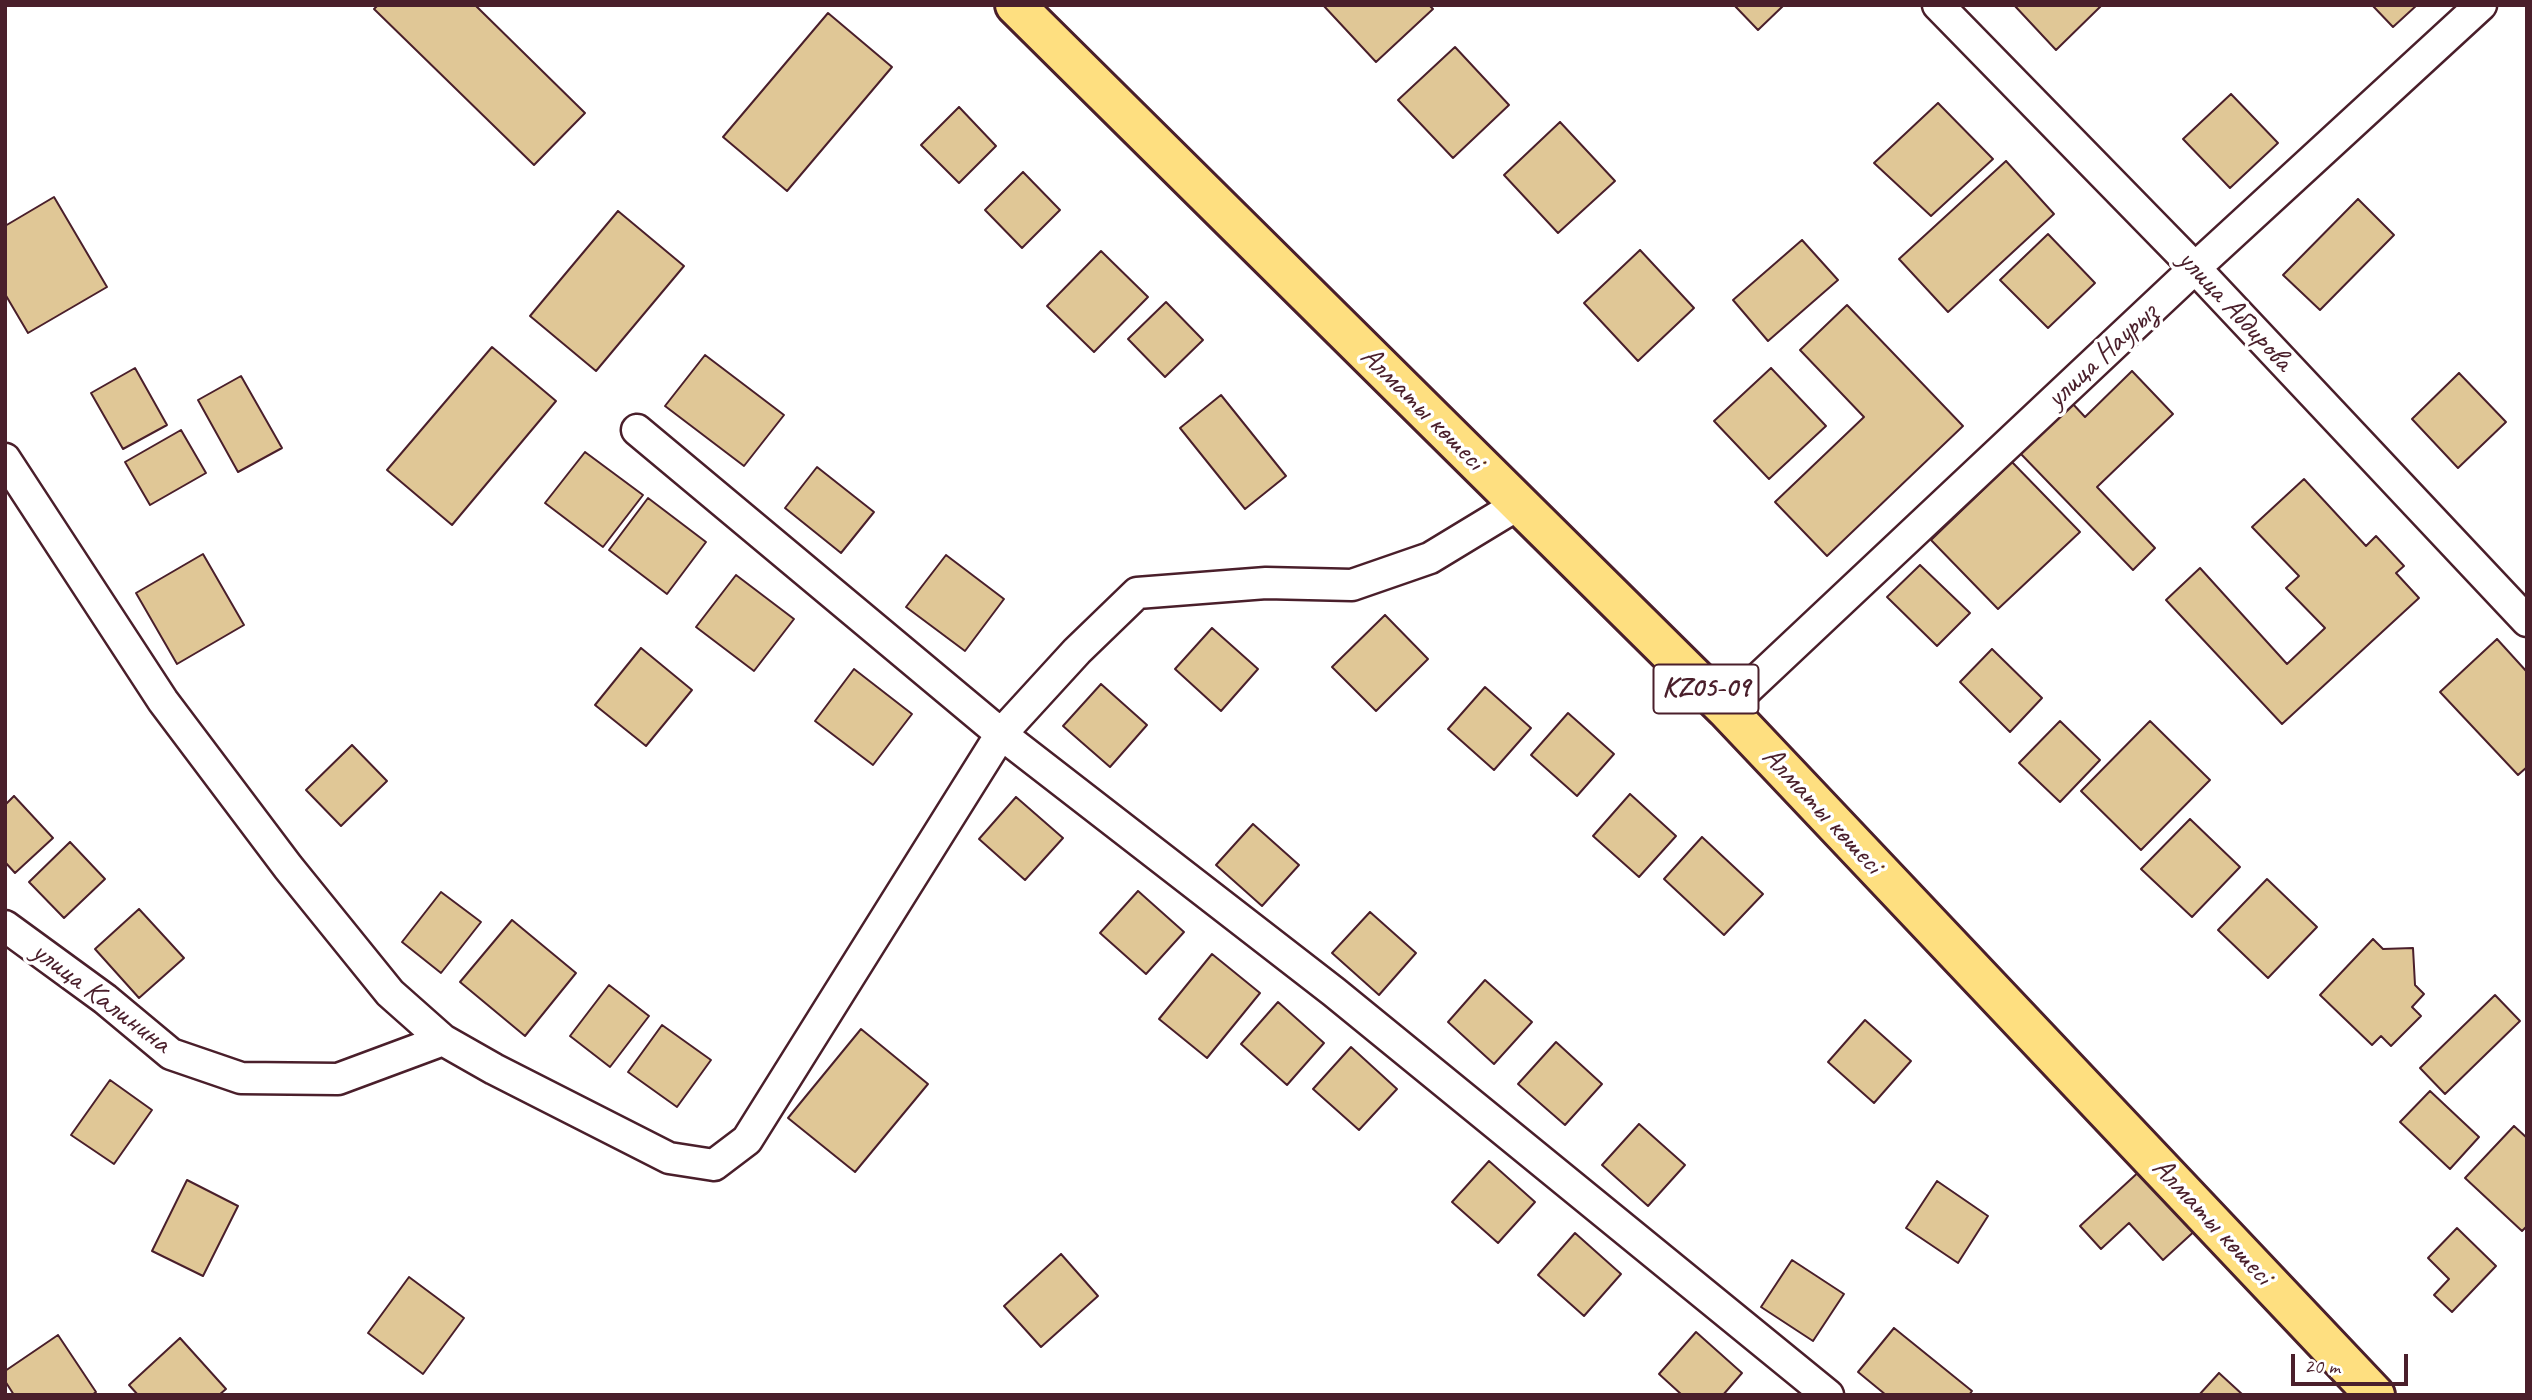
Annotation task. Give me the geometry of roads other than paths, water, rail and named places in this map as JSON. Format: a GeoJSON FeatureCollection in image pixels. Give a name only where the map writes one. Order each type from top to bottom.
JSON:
{"type":"FeatureCollection","features":[{"type":"Feature","properties":{"kind":"main road","name":"Алматы көшесі"},"geometry":{"type":"LineString","coordinates":[[1014,5],[1726,709],[2375,1395]]}},
{"type":"Feature","properties":{"kind":"street","name":"улица Абдирова"},"geometry":{"type":"LineString","coordinates":[[1938,5],[2195,268],[2527,621]]}},
{"type":"Feature","properties":{"kind":"street","name":"улица Наурыз"},"geometry":{"type":"LineString","coordinates":[[1726,709],[2195,268],[2481,5]]}},
{"type":"Feature","properties":{"kind":"street"},"geometry":{"type":"LineString","coordinates":[[637,430],[1001,734],[1334,992],[1828,1395]]}},
{"type":"Feature","properties":{"kind":"street"},"geometry":{"type":"LineString","coordinates":[[5,459],[171,712],[288,867],[390,993],[443,1040],[494,1069],[669,1158],[714,1165],[747,1140],[1001,734],[1077,651],[1137,593],[1266,583],[1352,585],[1430,558],[1519,504]]}},
{"type":"Feature","properties":{"kind":"street","name":"улица Калинина"},"geometry":{"type":"LineString","coordinates":[[5,926],[105,999],[172,1054],[241,1078],[338,1080],[443,1040]]}}]}
